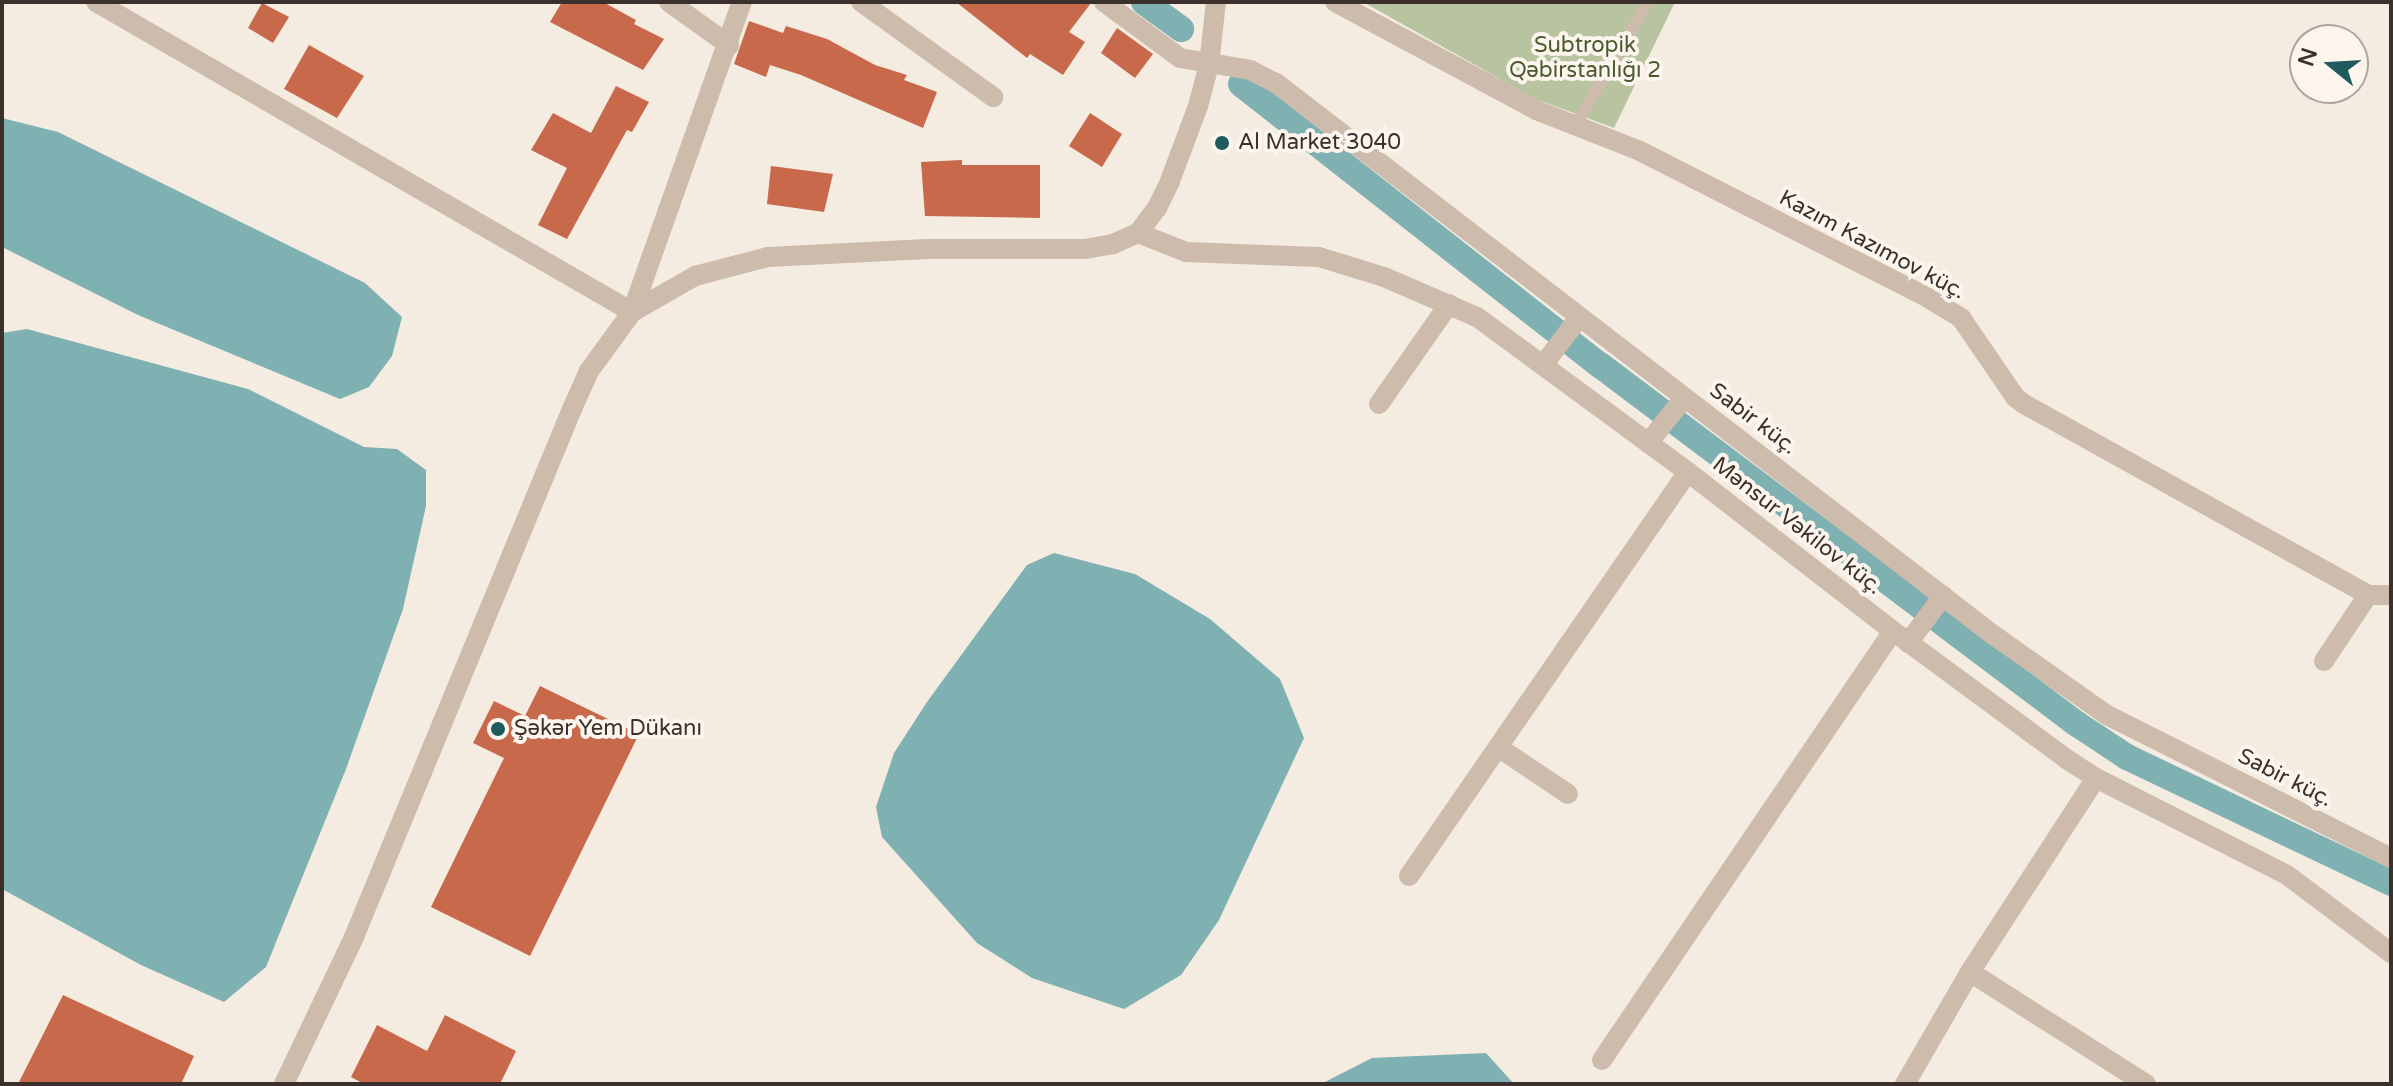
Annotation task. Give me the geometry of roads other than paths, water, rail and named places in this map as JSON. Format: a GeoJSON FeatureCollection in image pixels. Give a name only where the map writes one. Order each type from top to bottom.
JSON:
{"type":"FeatureCollection","features":[{"type":"Feature","properties":{"kind":"street"},"geometry":{"type":"LineString","coordinates":[[96,2],[632,312]]}},
{"type":"Feature","properties":{"kind":"street"},"geometry":{"type":"LineString","coordinates":[[669,2],[729,45]]}},
{"type":"Feature","properties":{"kind":"street"},"geometry":{"type":"LineString","coordinates":[[284,1084],[354,937],[589,371],[632,312],[742,2]]}},
{"type":"Feature","properties":{"kind":"street"},"geometry":{"type":"LineString","coordinates":[[861,2],[993,97]]}},
{"type":"Feature","properties":{"kind":"street","name":"Sabir küç."},"geometry":{"type":"LineString","coordinates":[[1104,2],[1180,58],[1250,70],[1276,83],[1578,319],[1943,596],[2107,715],[2391,858]]}},
{"type":"Feature","properties":{"kind":"street"},"geometry":{"type":"LineString","coordinates":[[632,312],[695,276],[768,257],[927,249],[1085,249],[1113,244],[1138,233],[1157,208],[1170,181],[1209,65],[1216,2]]}},
{"type":"Feature","properties":{"kind":"street","name":"Kazım Kazımov küç."},"geometry":{"type":"LineString","coordinates":[[1335,2],[1536,110],[1640,151],[1928,298],[1961,318],[2015,397],[2024,404],[2368,595],[2391,595]]}},
{"type":"Feature","properties":{"kind":"street","name":"Mənsur Vəkilov küç."},"geometry":{"type":"LineString","coordinates":[[1138,233],[1186,252],[1319,257],[1384,277],[1477,317],[1688,472],[1900,637],[2096,778],[2287,875],[2391,953]]}},
{"type":"Feature","properties":{"kind":"street"},"geometry":{"type":"LineString","coordinates":[[1379,404],[1449,304]]}},
{"type":"Feature","properties":{"kind":"street"},"geometry":{"type":"LineString","coordinates":[[1543,365],[1578,319]]}},
{"type":"Feature","properties":{"kind":"street"},"geometry":{"type":"LineString","coordinates":[[1648,443],[1684,398]]}},
{"type":"Feature","properties":{"kind":"street"},"geometry":{"type":"LineString","coordinates":[[1409,876],[1688,472]]}},
{"type":"Feature","properties":{"kind":"street"},"geometry":{"type":"LineString","coordinates":[[2324,661],[2368,595]]}},
{"type":"Feature","properties":{"kind":"street"},"geometry":{"type":"LineString","coordinates":[[1602,1060],[1900,637],[1943,596]]}},
{"type":"Feature","properties":{"kind":"street"},"geometry":{"type":"LineString","coordinates":[[1498,747],[1568,794]]}},
{"type":"Feature","properties":{"kind":"street"},"geometry":{"type":"LineString","coordinates":[[1905,1084],[1970,972],[2096,778]]}},
{"type":"Feature","properties":{"kind":"street"},"geometry":{"type":"LineString","coordinates":[[1970,972],[2146,1084]]}},
{"type":"Feature","properties":{"kind":"lane"},"geometry":{"type":"LineString","coordinates":[[1575,126],[1648,2]]}},
{"type":"Feature","properties":{"kind":"water"},"geometry":{"type":"Polygon","coordinates":[[[2,118],[58,132],[365,283],[402,317],[392,356],[369,387],[340,399],[138,315],[2,247],[2,118]]]}},
{"type":"Feature","properties":{"kind":"water"},"geometry":{"type":"Polygon","coordinates":[[[27,329],[248,389],[364,447],[397,449],[426,470],[426,506],[403,609],[346,769],[266,967],[224,1002],[141,965],[2,889],[2,333],[27,329]]]}},
{"type":"Feature","properties":{"kind":"water"},"geometry":{"type":"Polygon","coordinates":[[[1054,553],[1135,574],[1210,619],[1280,679],[1304,738],[1219,920],[1181,975],[1124,1009],[1032,978],[977,943],[882,837],[876,807],[894,753],[927,702],[1027,565],[1054,553]]]}},
{"type":"Feature","properties":{"kind":"water"},"geometry":{"type":"Polygon","coordinates":[[[1486,1053],[1514,1084],[1321,1084],[1372,1058],[1486,1053]]]}},
{"type":"Feature","properties":{"kind":"waterway"},"geometry":{"type":"LineString","coordinates":[[1144,2],[1181,29]]}},
{"type":"Feature","properties":{"kind":"waterway"},"geometry":{"type":"LineString","coordinates":[[1241,84],[1600,365],[2077,724],[2127,757],[2391,883]]}},
{"type":"Feature","properties":{"kind":"place","name":"Al Market 3040"},"geometry":{"type":"Point","coordinates":[1222,143]}},
{"type":"Feature","properties":{"kind":"place","name":"Şəkər Yem Dükanı"},"geometry":{"type":"Point","coordinates":[498,729]}},
{"type":"Feature","properties":{"kind":"park label","name":"Subtropik Qəbirstanlığı 2"},"geometry":{"type":"Point","coordinates":[1585,58]}}]}
